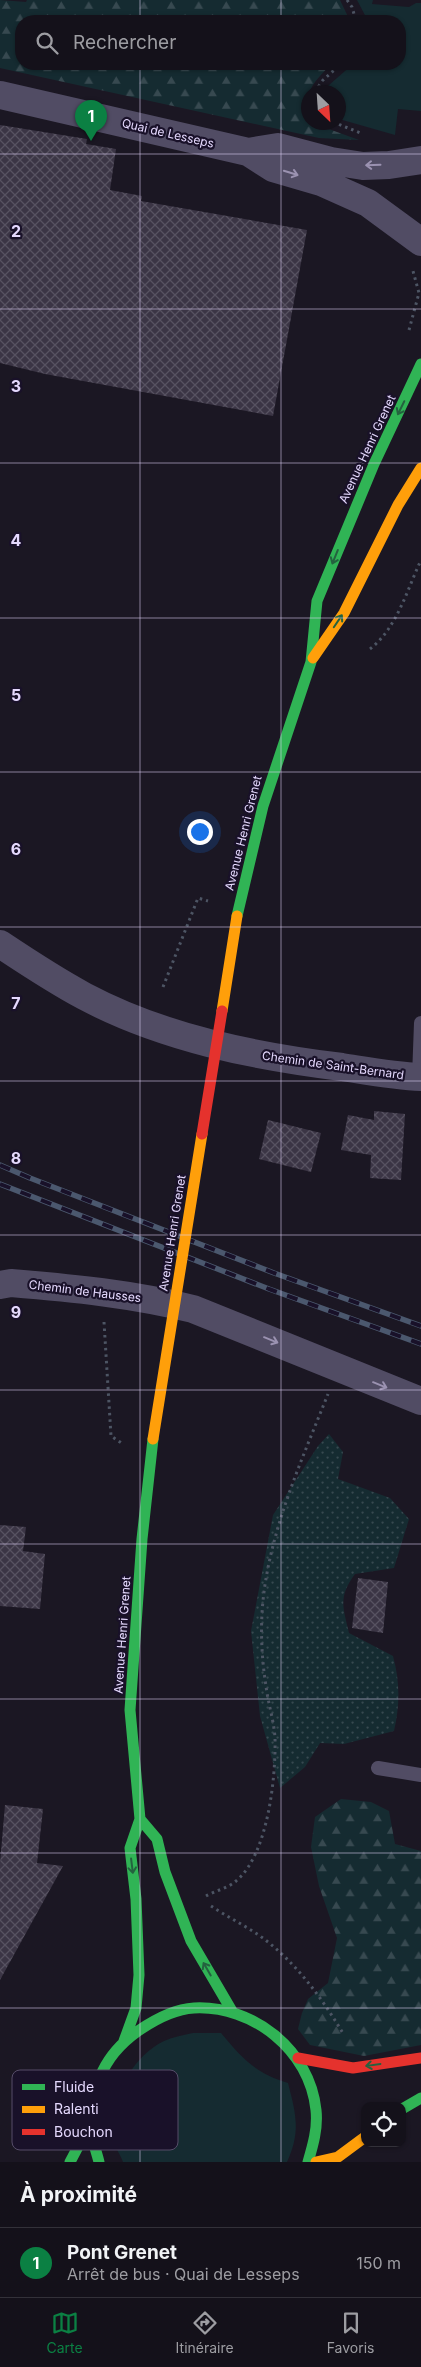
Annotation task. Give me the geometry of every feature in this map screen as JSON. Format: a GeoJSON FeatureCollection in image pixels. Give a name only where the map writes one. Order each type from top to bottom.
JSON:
{"type":"FeatureCollection","features":[{"type":"Feature","properties":{"kind":"main road","name":"Avenue Henri Grenet"},"geometry":{"type":"LineString","coordinates":[[124,2041],[136,2008],[139,1975],[136,1899],[130,1848],[140,1819],[130,1710],[142,1539],[153,1439],[237,916],[263,806],[310,662],[317,601],[367,480],[421,364]]}},
{"type":"Feature","properties":{"kind":"main road","name":"Avenue Henri Grenet"},"geometry":{"type":"LineString","coordinates":[[310,662],[344,613],[398,505],[421,468]]}},
{"type":"Feature","properties":{"kind":"main road"},"geometry":{"type":"LineString","coordinates":[[140,1819],[157,1839],[165,1872],[188,1934],[232,2011]]}},
{"type":"Feature","properties":{"kind":"main road"},"geometry":{"type":"LineString","coordinates":[[103,2070],[124,2041],[156,2019],[193,2008],[232,2011],[269,2029],[298,2058],[310,2083],[316,2110],[315,2138],[308,2162]]}},
{"type":"Feature","properties":{"kind":"main road"},"geometry":{"type":"LineString","coordinates":[[298,2058],[353,2068],[421,2058]]}},
{"type":"Feature","properties":{"kind":"main road"},"geometry":{"type":"LineString","coordinates":[[406,2107],[421,2098]]}},
{"type":"Feature","properties":{"kind":"main road"},"geometry":{"type":"LineString","coordinates":[[316,2162],[338,2157],[361,2140]]}},
{"type":"Feature","properties":{"kind":"main road"},"geometry":{"type":"LineString","coordinates":[[70,2162],[76,2150]]}},
{"type":"Feature","properties":{"kind":"street","name":"Quai de Lesseps"},"geometry":{"type":"LineString","coordinates":[[0,95],[248,152],[273,168],[321,182],[368,203],[421,242]]}},
{"type":"Feature","properties":{"kind":"street","name":"Quai de Lesseps"},"geometry":{"type":"LineString","coordinates":[[248,152],[278,147],[331,161],[363,166],[390,165],[421,160]]}},
{"type":"Feature","properties":{"kind":"street","name":"Chemin de Saint-Bernard"},"geometry":{"type":"LineString","coordinates":[[0,944],[43,973],[85,996],[127,1016],[175,1034],[273,1058],[420,1077]]}},
{"type":"Feature","properties":{"kind":"street","name":"Chemin de Hausses"},"geometry":{"type":"LineString","coordinates":[[0,1285],[11,1283],[55,1286],[154,1299],[193,1309],[421,1401]]}},
{"type":"Feature","properties":{"kind":"lane"},"geometry":{"type":"LineString","coordinates":[[420,1077],[421,1022]]}},
{"type":"Feature","properties":{"kind":"lane"},"geometry":{"type":"LineString","coordinates":[[378,1768],[421,1775]]}},
{"type":"Feature","properties":{"kind":"path"},"geometry":{"type":"LineString","coordinates":[[347,0],[354,15]]}},
{"type":"Feature","properties":{"kind":"path"},"geometry":{"type":"LineString","coordinates":[[319,85],[335,70]]}},
{"type":"Feature","properties":{"kind":"path"},"geometry":{"type":"LineString","coordinates":[[370,649],[382,639],[392,622],[421,560]]}},
{"type":"Feature","properties":{"kind":"path"},"geometry":{"type":"LineString","coordinates":[[163,987],[198,898],[208,901]]}},
{"type":"Feature","properties":{"kind":"path"},"geometry":{"type":"LineString","coordinates":[[104,1340],[111,1436]]}},
{"type":"Feature","properties":{"kind":"path"},"geometry":{"type":"LineString","coordinates":[[198,1897],[235,1882],[245,1872],[260,1841],[270,1793],[275,1738],[262,1659],[264,1592],[273,1547],[295,1476],[339,1368]]}},
{"type":"Feature","properties":{"kind":"path"},"geometry":{"type":"LineString","coordinates":[[204,1901],[259,1935],[287,1958],[326,2008],[344,2035],[346,2042]]}},
{"type":"Feature","properties":{"kind":"green space"},"geometry":{"type":"Polygon","coordinates":[[[0,0],[26,2],[27,0],[340,0],[347,15],[15,15],[15,70],[325,70],[313,85],[301,85],[301,130],[332,130],[359,140],[319,138],[0,68],[0,0]]]}},
{"type":"Feature","properties":{"kind":"green space"},"geometry":{"type":"Polygon","coordinates":[[[357,0],[373,0],[372,4],[409,7],[416,3],[421,3],[421,111],[398,109],[395,135],[346,121],[346,85],[329,85],[346,70],[406,70],[406,15],[365,15],[357,0]]]}},
{"type":"Feature","properties":{"kind":"green space"},"geometry":{"type":"Polygon","coordinates":[[[329,1434],[343,1452],[338,1479],[390,1498],[409,1519],[394,1568],[355,1574],[346,1589],[343,1602],[349,1633],[393,1656],[398,1684],[397,1712],[394,1731],[344,1744],[320,1743],[305,1767],[280,1788],[260,1716],[251,1631],[273,1515],[318,1446],[329,1434]]]}},
{"type":"Feature","properties":{"kind":"green space"},"geometry":{"type":"Polygon","coordinates":[[[341,1799],[371,1802],[389,1811],[395,1844],[421,1851],[421,2045],[364,2056],[310,2045],[298,2029],[308,1999],[328,1983],[337,1938],[319,1886],[311,1847],[315,1817],[341,1799]]]}},
{"type":"Feature","properties":{"kind":"green space"},"geometry":{"type":"Polygon","coordinates":[[[193,2033],[221,2033],[258,2070],[288,2083],[295,2114],[296,2132],[287,2162],[123,2162],[117,2150],[178,2150],[178,2070],[132,2070],[140,2059],[152,2049],[164,2041],[193,2033]]]}},
{"type":"Feature","properties":{"kind":"building"},"geometry":{"type":"Polygon","coordinates":[[[0,125],[87,139],[86,144],[116,149],[110,190],[142,196],[141,201],[307,230],[273,416],[45,374],[0,363],[0,125]]]}},
{"type":"Feature","properties":{"kind":"building"},"geometry":{"type":"Polygon","coordinates":[[[374,1111],[405,1114],[401,1180],[370,1178],[371,1155],[341,1150],[348,1115],[374,1120],[374,1111]]]}},
{"type":"Feature","properties":{"kind":"building"},"geometry":{"type":"Polygon","coordinates":[[[268,1120],[321,1133],[311,1172],[259,1159],[268,1120]]]}},
{"type":"Feature","properties":{"kind":"building"},"geometry":{"type":"Polygon","coordinates":[[[0,1525],[26,1527],[23,1551],[45,1554],[40,1609],[0,1606],[0,1525]]]}},
{"type":"Feature","properties":{"kind":"building"},"geometry":{"type":"Polygon","coordinates":[[[358,1578],[388,1582],[383,1633],[352,1628],[358,1578]]]}},
{"type":"Feature","properties":{"kind":"building"},"geometry":{"type":"Polygon","coordinates":[[[5,1805],[43,1809],[37,1863],[63,1866],[0,1980],[0,1863],[5,1805]]]}},
{"type":"Feature","properties":{"kind":"railway"},"geometry":{"type":"LineString","coordinates":[[0,1165],[274,1273],[421,1326]]}},
{"type":"Feature","properties":{"kind":"railway"},"geometry":{"type":"LineString","coordinates":[[0,1184],[269,1289],[421,1344]]}},
{"type":"Feature","properties":{"kind":"traffic: fast"},"geometry":{"type":"LineString","coordinates":[[237,916],[263,806],[311,662],[317,601],[374,464],[421,364]]}},
{"type":"Feature","properties":{"kind":"traffic: fast"},"geometry":{"type":"LineString","coordinates":[[124,2041],[136,2008],[139,1975],[136,1899],[130,1848],[140,1819],[130,1710],[142,1539],[153,1439]]}},
{"type":"Feature","properties":{"kind":"traffic: fast"},"geometry":{"type":"LineString","coordinates":[[140,1819],[157,1839],[165,1872],[191,1941],[232,2011]]}},
{"type":"Feature","properties":{"kind":"traffic: fast"},"geometry":{"type":"LineString","coordinates":[[104,2070],[111,2057],[121,2046],[157,2019],[194,2008],[216,2009],[237,2014],[257,2023],[275,2035],[303,2068],[311,2088],[316,2110],[316,2130],[308,2162]]}},
{"type":"Feature","properties":{"kind":"traffic: fast"},"geometry":{"type":"LineString","coordinates":[[406,2107],[421,2098]]}},
{"type":"Feature","properties":{"kind":"traffic: fast"},"geometry":{"type":"LineString","coordinates":[[70,2162],[76,2150]]}},
{"type":"Feature","properties":{"kind":"traffic: fast"},"geometry":{"type":"LineString","coordinates":[[96,2150],[99,2162]]}},
{"type":"Feature","properties":{"kind":"traffic: slow"},"geometry":{"type":"LineString","coordinates":[[313,658],[344,613],[398,505],[421,468]]}},
{"type":"Feature","properties":{"kind":"traffic: slow"},"geometry":{"type":"LineString","coordinates":[[222,1011],[237,916]]}},
{"type":"Feature","properties":{"kind":"traffic: slow"},"geometry":{"type":"LineString","coordinates":[[153,1439],[202,1134]]}},
{"type":"Feature","properties":{"kind":"traffic: slow"},"geometry":{"type":"LineString","coordinates":[[316,2162],[338,2157],[361,2140]]}},
{"type":"Feature","properties":{"kind":"traffic: jam"},"geometry":{"type":"LineString","coordinates":[[202,1134],[222,1011]]}},
{"type":"Feature","properties":{"kind":"traffic: jam"},"geometry":{"type":"LineString","coordinates":[[298,2058],[353,2068],[421,2058]]}},
{"type":"Feature","properties":{"kind":"place","name":"Pont Grenet"},"geometry":{"type":"Point","coordinates":[91,141]}}]}
